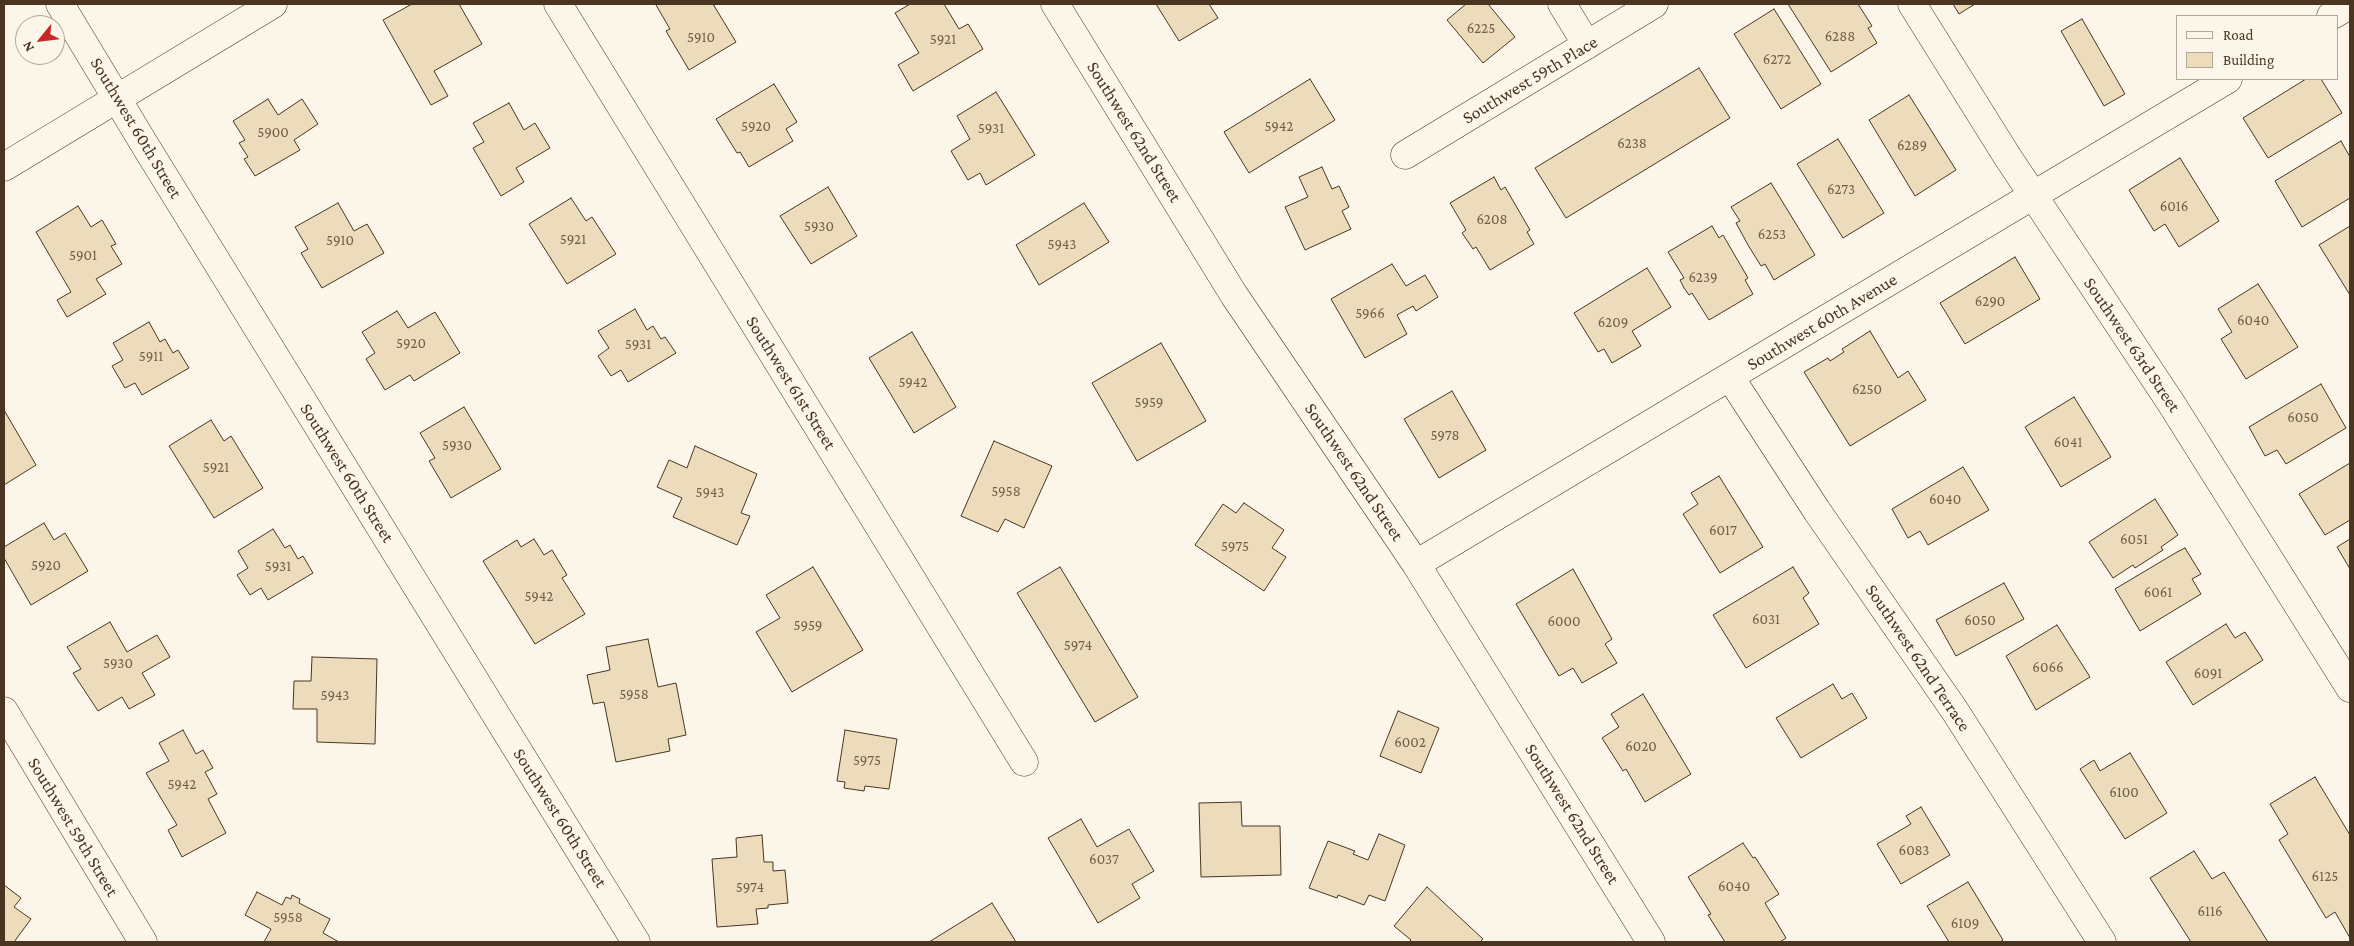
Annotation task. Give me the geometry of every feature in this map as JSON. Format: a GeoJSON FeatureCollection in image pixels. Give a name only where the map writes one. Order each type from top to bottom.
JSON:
{"type":"FeatureCollection","features":[{"type":"Feature","properties":{"kind":"street","name":"Southwest 60th Street"},"geometry":{"type":"LineString","coordinates":[[60,4],[636,942]]}},
{"type":"Feature","properties":{"kind":"street"},"geometry":{"type":"LineString","coordinates":[[4,167],[272,4]]}},
{"type":"Feature","properties":{"kind":"street","name":"Southwest 61st Street"},"geometry":{"type":"LineString","coordinates":[[558,4],[1024,762]]}},
{"type":"Feature","properties":{"kind":"street","name":"Southwest 62nd Street"},"geometry":{"type":"LineString","coordinates":[[1055,4],[1234,295],[1416,564],[1650,942]]}},
{"type":"Feature","properties":{"kind":"street"},"geometry":{"type":"LineString","coordinates":[[1562,4],[1587,45]]}},
{"type":"Feature","properties":{"kind":"street","name":"Southwest 59th Place"},"geometry":{"type":"LineString","coordinates":[[1404,155],[1654,4]]}},
{"type":"Feature","properties":{"kind":"street","name":"Southwest 63rd Street"},"geometry":{"type":"LineString","coordinates":[[1912,4],[2034,196],[2171,403],[2350,688]]}},
{"type":"Feature","properties":{"kind":"street"},"geometry":{"type":"LineString","coordinates":[[2334,15],[2350,5]]}},
{"type":"Feature","properties":{"kind":"street","name":"Southwest 60th Avenue"},"geometry":{"type":"LineString","coordinates":[[1416,564],[2226,80]]}},
{"type":"Feature","properties":{"kind":"street","name":"Southwest 62nd Terrace"},"geometry":{"type":"LineString","coordinates":[[1730,377],[1817,511],[1955,711],[2102,942]]}},
{"type":"Feature","properties":{"kind":"street","name":"Southwest 59th Street"},"geometry":{"type":"LineString","coordinates":[[4,711],[143,942]]}},
{"type":"Feature","properties":{"kind":"building"},"geometry":{"type":"Polygon","coordinates":[[[412,4],[459,4],[482,44],[434,71],[448,96],[431,105],[383,20],[412,4]]]}},
{"type":"Feature","properties":{"kind":"building"},"geometry":{"type":"Polygon","coordinates":[[[713,4],[736,42],[689,70],[666,31],[670,29],[656,5],[713,4]]]}},
{"type":"Feature","properties":{"kind":"building"},"geometry":{"type":"Polygon","coordinates":[[[910,4],[944,4],[959,29],[968,24],[983,49],[913,91],[898,65],[919,53],[895,13],[910,4]]]}},
{"type":"Feature","properties":{"kind":"building"},"geometry":{"type":"Polygon","coordinates":[[[1156,4],[1209,4],[1218,18],[1179,41],[1156,4]]]}},
{"type":"Feature","properties":{"kind":"building"},"geometry":{"type":"Polygon","coordinates":[[[1466,4],[1488,4],[1515,37],[1483,63],[1447,20],[1466,4]]]}},
{"type":"Feature","properties":{"kind":"building"},"geometry":{"type":"Polygon","coordinates":[[[1788,4],[1858,4],[1872,26],[1868,28],[1877,43],[1831,72],[1788,4]]]}},
{"type":"Feature","properties":{"kind":"building"},"geometry":{"type":"Polygon","coordinates":[[[1953,4],[1975,4],[1959,14],[1953,4]]]}},
{"type":"Feature","properties":{"kind":"building"},"geometry":{"type":"Polygon","coordinates":[[[1774,9],[1821,84],[1781,109],[1734,34],[1774,9]]]}},
{"type":"Feature","properties":{"kind":"building"},"geometry":{"type":"Polygon","coordinates":[[[2082,19],[2125,94],[2104,106],[2061,31],[2082,19]]]}},
{"type":"Feature","properties":{"kind":"building"},"geometry":{"type":"Polygon","coordinates":[[[1699,68],[1730,118],[1566,218],[1535,168],[1699,68]]]}},
{"type":"Feature","properties":{"kind":"building"},"geometry":{"type":"Polygon","coordinates":[[[1310,79],[1335,120],[1249,173],[1224,132],[1310,79]]]}},
{"type":"Feature","properties":{"kind":"building"},"geometry":{"type":"Polygon","coordinates":[[[2304,80],[2322,80],[2342,113],[2268,158],[2243,118],[2304,80]]]}},
{"type":"Feature","properties":{"kind":"building"},"geometry":{"type":"Polygon","coordinates":[[[774,84],[797,122],[786,129],[793,141],[749,167],[740,152],[737,153],[716,119],[774,84]]]}},
{"type":"Feature","properties":{"kind":"building"},"geometry":{"type":"Polygon","coordinates":[[[996,92],[1035,155],[986,185],[980,173],[968,180],[951,151],[970,139],[957,116],[996,92]]]}},
{"type":"Feature","properties":{"kind":"building"},"geometry":{"type":"Polygon","coordinates":[[[1909,95],[1956,170],[1915,196],[1869,120],[1909,95]]]}},
{"type":"Feature","properties":{"kind":"building"},"geometry":{"type":"Polygon","coordinates":[[[268,99],[278,115],[302,99],[318,124],[294,140],[300,150],[255,176],[244,159],[248,157],[239,143],[245,140],[233,121],[268,99]]]}},
{"type":"Feature","properties":{"kind":"building"},"geometry":{"type":"Polygon","coordinates":[[[509,103],[524,130],[535,123],[550,148],[516,168],[524,182],[501,196],[473,148],[484,142],[473,123],[509,103]]]}},
{"type":"Feature","properties":{"kind":"building"},"geometry":{"type":"Polygon","coordinates":[[[1838,139],[1884,213],[1843,238],[1797,164],[1838,139]]]}},
{"type":"Feature","properties":{"kind":"building"},"geometry":{"type":"Polygon","coordinates":[[[2341,141],[2350,157],[2350,198],[2302,227],[2275,181],[2341,141]]]}},
{"type":"Feature","properties":{"kind":"building"},"geometry":{"type":"Polygon","coordinates":[[[2180,158],[2219,221],[2179,247],[2165,224],[2154,231],[2129,190],[2180,158]]]}},
{"type":"Feature","properties":{"kind":"building"},"geometry":{"type":"Polygon","coordinates":[[[1322,167],[1332,189],[1339,186],[1349,207],[1342,211],[1351,229],[1305,250],[1285,207],[1308,197],[1299,177],[1322,167]]]}},
{"type":"Feature","properties":{"kind":"building"},"geometry":{"type":"Polygon","coordinates":[[[1494,177],[1501,190],[1505,187],[1530,230],[1527,232],[1534,244],[1490,270],[1476,247],[1473,249],[1462,233],[1466,230],[1450,203],[1494,177]]]}},
{"type":"Feature","properties":{"kind":"building"},"geometry":{"type":"Polygon","coordinates":[[[1771,183],[1815,255],[1774,280],[1765,264],[1761,266],[1748,245],[1736,223],[1740,221],[1731,207],[1771,183]]]}},
{"type":"Feature","properties":{"kind":"building"},"geometry":{"type":"Polygon","coordinates":[[[828,187],[857,236],[811,264],[780,216],[828,187]]]}},
{"type":"Feature","properties":{"kind":"building"},"geometry":{"type":"Polygon","coordinates":[[[571,198],[586,221],[592,217],[616,254],[567,284],[529,224],[571,198]]]}},
{"type":"Feature","properties":{"kind":"building"},"geometry":{"type":"Polygon","coordinates":[[[338,203],[354,231],[367,224],[384,253],[322,288],[301,253],[308,249],[295,227],[338,203]]]}},
{"type":"Feature","properties":{"kind":"building"},"geometry":{"type":"Polygon","coordinates":[[[1084,203],[1109,242],[1039,285],[1016,245],[1084,203]]]}},
{"type":"Feature","properties":{"kind":"building"},"geometry":{"type":"Polygon","coordinates":[[[78,206],[91,227],[102,220],[116,244],[111,246],[122,264],[96,279],[106,294],[67,317],[57,300],[71,292],[36,232],[78,206]]]}},
{"type":"Feature","properties":{"kind":"building"},"geometry":{"type":"Polygon","coordinates":[[[1712,226],[1719,238],[1723,235],[1748,278],[1745,280],[1753,294],[1709,320],[1692,293],[1689,295],[1684,288],[1680,280],[1684,278],[1668,252],[1712,226]]]}},
{"type":"Feature","properties":{"kind":"building"},"geometry":{"type":"Polygon","coordinates":[[[2350,226],[2350,295],[2319,245],[2350,226]]]}},
{"type":"Feature","properties":{"kind":"building"},"geometry":{"type":"Polygon","coordinates":[[[2015,257],[2040,299],[1965,344],[1940,303],[2015,257]]]}},
{"type":"Feature","properties":{"kind":"building"},"geometry":{"type":"Polygon","coordinates":[[[1392,264],[1406,286],[1425,275],[1438,297],[1416,311],[1413,306],[1397,315],[1407,334],[1365,358],[1331,299],[1392,264]]]}},
{"type":"Feature","properties":{"kind":"building"},"geometry":{"type":"Polygon","coordinates":[[[1647,268],[1671,307],[1632,331],[1641,346],[1612,363],[1604,349],[1598,352],[1574,313],[1647,268]]]}},
{"type":"Feature","properties":{"kind":"building"},"geometry":{"type":"Polygon","coordinates":[[[2258,284],[2298,347],[2246,379],[2221,339],[2232,332],[2218,309],[2258,284]]]}},
{"type":"Feature","properties":{"kind":"building"},"geometry":{"type":"Polygon","coordinates":[[[635,309],[647,330],[653,326],[661,339],[665,337],[676,353],[628,382],[621,370],[611,376],[598,356],[609,348],[598,331],[635,309]]]}},
{"type":"Feature","properties":{"kind":"building"},"geometry":{"type":"Polygon","coordinates":[[[397,311],[408,328],[435,312],[460,353],[414,381],[410,375],[385,390],[366,359],[375,353],[362,332],[397,311]]]}},
{"type":"Feature","properties":{"kind":"building"},"geometry":{"type":"Polygon","coordinates":[[[149,322],[160,342],[165,339],[173,353],[178,350],[189,368],[142,395],[135,383],[125,388],[112,366],[123,360],[113,343],[149,322]]]}},
{"type":"Feature","properties":{"kind":"building"},"geometry":{"type":"Polygon","coordinates":[[[1870,331],[1898,378],[1908,371],[1926,400],[1850,446],[1804,372],[1828,358],[1830,361],[1844,352],[1842,349],[1870,331]]]}},
{"type":"Feature","properties":{"kind":"building"},"geometry":{"type":"Polygon","coordinates":[[[912,332],[956,407],[914,433],[869,358],[912,332]]]}},
{"type":"Feature","properties":{"kind":"building"},"geometry":{"type":"Polygon","coordinates":[[[1161,343],[1206,421],[1137,461],[1092,383],[1161,343]]]}},
{"type":"Feature","properties":{"kind":"building"},"geometry":{"type":"Polygon","coordinates":[[[2321,384],[2346,428],[2286,464],[2277,450],[2265,456],[2249,427],[2321,384]]]}},
{"type":"Feature","properties":{"kind":"building"},"geometry":{"type":"Polygon","coordinates":[[[1452,391],[1486,450],[1439,478],[1404,419],[1452,391]]]}},
{"type":"Feature","properties":{"kind":"building"},"geometry":{"type":"Polygon","coordinates":[[[2074,397],[2111,457],[2061,487],[2025,427],[2074,397]]]}},
{"type":"Feature","properties":{"kind":"building"},"geometry":{"type":"Polygon","coordinates":[[[464,407],[501,469],[451,498],[429,461],[435,458],[420,433],[464,407]]]}},
{"type":"Feature","properties":{"kind":"building"},"geometry":{"type":"Polygon","coordinates":[[[4,410],[36,465],[4,485],[4,410]]]}},
{"type":"Feature","properties":{"kind":"building"},"geometry":{"type":"Polygon","coordinates":[[[211,420],[224,441],[231,436],[263,488],[214,518],[169,446],[211,420]]]}},
{"type":"Feature","properties":{"kind":"building"},"geometry":{"type":"Polygon","coordinates":[[[994,441],[1052,466],[1024,528],[1005,519],[998,532],[961,516],[994,441]]]}},
{"type":"Feature","properties":{"kind":"building"},"geometry":{"type":"Polygon","coordinates":[[[695,446],[757,474],[741,513],[750,516],[737,545],[673,517],[682,498],[657,487],[669,460],[687,468],[695,446]]]}},
{"type":"Feature","properties":{"kind":"building"},"geometry":{"type":"Polygon","coordinates":[[[2350,463],[2350,520],[2325,535],[2299,494],[2350,463]]]}},
{"type":"Feature","properties":{"kind":"building"},"geometry":{"type":"Polygon","coordinates":[[[1963,467],[1989,510],[1928,545],[1920,531],[1908,538],[1892,509],[1963,467]]]}},
{"type":"Feature","properties":{"kind":"building"},"geometry":{"type":"Polygon","coordinates":[[[1719,476],[1763,547],[1720,573],[1683,514],[1698,504],[1691,493],[1719,476]]]}},
{"type":"Feature","properties":{"kind":"building"},"geometry":{"type":"Polygon","coordinates":[[[2155,499],[2178,535],[2161,547],[2163,550],[2135,568],[2133,565],[2113,578],[2089,542],[2155,499]]]}},
{"type":"Feature","properties":{"kind":"building"},"geometry":{"type":"Polygon","coordinates":[[[1244,503],[1284,530],[1272,548],[1286,557],[1264,591],[1195,545],[1223,504],[1236,513],[1244,503]]]}},
{"type":"Feature","properties":{"kind":"building"},"geometry":{"type":"Polygon","coordinates":[[[44,523],[54,540],[65,533],[88,571],[31,605],[4,558],[4,547],[44,523]]]}},
{"type":"Feature","properties":{"kind":"building"},"geometry":{"type":"Polygon","coordinates":[[[273,529],[285,548],[290,545],[298,559],[303,556],[313,573],[268,600],[261,588],[250,595],[237,575],[248,568],[238,551],[273,529]]]}},
{"type":"Feature","properties":{"kind":"building"},"geometry":{"type":"Polygon","coordinates":[[[534,539],[544,555],[552,550],[567,575],[562,578],[585,614],[535,644],[483,561],[517,540],[521,547],[534,539]]]}},
{"type":"Feature","properties":{"kind":"building"},"geometry":{"type":"Polygon","coordinates":[[[2350,539],[2350,569],[2337,547],[2350,539]]]}},
{"type":"Feature","properties":{"kind":"building"},"geometry":{"type":"Polygon","coordinates":[[[2185,548],[2201,574],[2192,579],[2201,594],[2140,631],[2115,589],[2185,548]]]}},
{"type":"Feature","properties":{"kind":"building"},"geometry":{"type":"Polygon","coordinates":[[[813,567],[863,650],[792,692],[756,632],[780,618],[766,595],[813,567]]]}},
{"type":"Feature","properties":{"kind":"building"},"geometry":{"type":"Polygon","coordinates":[[[1060,567],[1138,697],[1095,722],[1017,593],[1060,567]]]}},
{"type":"Feature","properties":{"kind":"building"},"geometry":{"type":"Polygon","coordinates":[[[1793,567],[1809,593],[1803,598],[1819,624],[1746,668],[1713,615],[1793,567]]]}},
{"type":"Feature","properties":{"kind":"building"},"geometry":{"type":"Polygon","coordinates":[[[1573,569],[1612,639],[1605,644],[1617,663],[1582,683],[1573,668],[1559,676],[1516,604],[1573,569]]]}},
{"type":"Feature","properties":{"kind":"building"},"geometry":{"type":"Polygon","coordinates":[[[2004,583],[2024,619],[1956,656],[1936,620],[2004,583]]]}},
{"type":"Feature","properties":{"kind":"building"},"geometry":{"type":"Polygon","coordinates":[[[110,622],[127,652],[157,635],[170,657],[142,673],[155,695],[129,709],[122,697],[98,711],[73,673],[81,669],[67,647],[110,622]]]}},
{"type":"Feature","properties":{"kind":"building"},"geometry":{"type":"Polygon","coordinates":[[[2226,624],[2235,638],[2245,632],[2263,660],[2193,705],[2166,662],[2226,624]]]}},
{"type":"Feature","properties":{"kind":"building"},"geometry":{"type":"Polygon","coordinates":[[[2057,625],[2090,677],[2036,710],[2006,656],[2057,625]]]}},
{"type":"Feature","properties":{"kind":"building"},"geometry":{"type":"Polygon","coordinates":[[[648,639],[658,687],[676,683],[686,735],[668,739],[670,751],[616,762],[604,702],[593,704],[587,675],[610,670],[606,647],[648,639]]]}},
{"type":"Feature","properties":{"kind":"building"},"geometry":{"type":"Polygon","coordinates":[[[312,657],[377,659],[375,744],[317,742],[317,709],[293,709],[294,681],[311,681],[312,657]]]}},
{"type":"Feature","properties":{"kind":"building"},"geometry":{"type":"Polygon","coordinates":[[[1833,684],[1842,699],[1852,693],[1867,718],[1801,758],[1776,718],[1833,684]]]}},
{"type":"Feature","properties":{"kind":"building"},"geometry":{"type":"Polygon","coordinates":[[[1643,694],[1691,774],[1645,802],[1626,769],[1623,771],[1602,738],[1619,727],[1611,714],[1643,694]]]}},
{"type":"Feature","properties":{"kind":"building"},"geometry":{"type":"Polygon","coordinates":[[[1398,711],[1439,728],[1421,773],[1380,756],[1398,711]]]}},
{"type":"Feature","properties":{"kind":"building"},"geometry":{"type":"Polygon","coordinates":[[[183,730],[196,754],[203,750],[213,768],[205,772],[217,794],[208,799],[226,833],[182,857],[168,830],[177,825],[146,773],[169,761],[159,743],[183,730]]]}},
{"type":"Feature","properties":{"kind":"building"},"geometry":{"type":"Polygon","coordinates":[[[845,730],[897,739],[889,789],[865,786],[864,791],[844,788],[845,782],[837,781],[845,730]]]}},
{"type":"Feature","properties":{"kind":"building"},"geometry":{"type":"Polygon","coordinates":[[[2130,753],[2167,813],[2125,839],[2080,769],[2094,760],[2100,771],[2130,753]]]}},
{"type":"Feature","properties":{"kind":"building"},"geometry":{"type":"Polygon","coordinates":[[[2315,777],[2350,835],[2350,938],[2335,912],[2326,918],[2279,840],[2288,834],[2270,804],[2315,777]]]}},
{"type":"Feature","properties":{"kind":"building"},"geometry":{"type":"Polygon","coordinates":[[[1241,802],[1242,826],[1280,826],[1281,875],[1201,877],[1199,803],[1241,802]]]}},
{"type":"Feature","properties":{"kind":"building"},"geometry":{"type":"Polygon","coordinates":[[[1921,807],[1950,855],[1901,884],[1877,844],[1911,824],[1906,816],[1921,807]]]}},
{"type":"Feature","properties":{"kind":"building"},"geometry":{"type":"Polygon","coordinates":[[[1081,819],[1097,847],[1129,829],[1154,871],[1132,884],[1140,898],[1098,923],[1048,838],[1081,819]]]}},
{"type":"Feature","properties":{"kind":"building"},"geometry":{"type":"Polygon","coordinates":[[[1379,834],[1405,845],[1385,901],[1369,895],[1364,905],[1338,895],[1337,898],[1309,888],[1328,841],[1355,851],[1353,854],[1368,860],[1379,834]]]}},
{"type":"Feature","properties":{"kind":"building"},"geometry":{"type":"Polygon","coordinates":[[[762,835],[764,862],[773,862],[773,871],[785,870],[788,903],[768,905],[768,908],[756,909],[758,924],[717,927],[712,859],[737,857],[736,838],[762,835]]]}},
{"type":"Feature","properties":{"kind":"building"},"geometry":{"type":"Polygon","coordinates":[[[1743,843],[1753,858],[1755,857],[1779,894],[1765,903],[1786,938],[1780,942],[1725,942],[1708,915],[1711,914],[1688,877],[1743,843]]]}},
{"type":"Feature","properties":{"kind":"building"},"geometry":{"type":"Polygon","coordinates":[[[2194,851],[2212,879],[2224,872],[2268,942],[2191,942],[2150,878],[2194,851]]]}},
{"type":"Feature","properties":{"kind":"building"},"geometry":{"type":"Polygon","coordinates":[[[1968,882],[2003,940],[2000,942],[1949,942],[1927,906],[1968,882]]]}},
{"type":"Feature","properties":{"kind":"building"},"geometry":{"type":"Polygon","coordinates":[[[4,885],[21,898],[14,907],[31,919],[14,942],[4,942],[4,885]]]}},
{"type":"Feature","properties":{"kind":"building"},"geometry":{"type":"Polygon","coordinates":[[[1427,887],[1483,939],[1480,942],[1409,942],[1411,940],[1394,926],[1427,887]]]}},
{"type":"Feature","properties":{"kind":"building"},"geometry":{"type":"Polygon","coordinates":[[[257,892],[282,905],[286,897],[291,899],[292,895],[300,899],[299,903],[330,919],[323,933],[339,942],[264,942],[271,929],[245,915],[257,892]]]}},
{"type":"Feature","properties":{"kind":"building"},"geometry":{"type":"Polygon","coordinates":[[[992,903],[1016,942],[929,942],[992,903]]]}}]}
